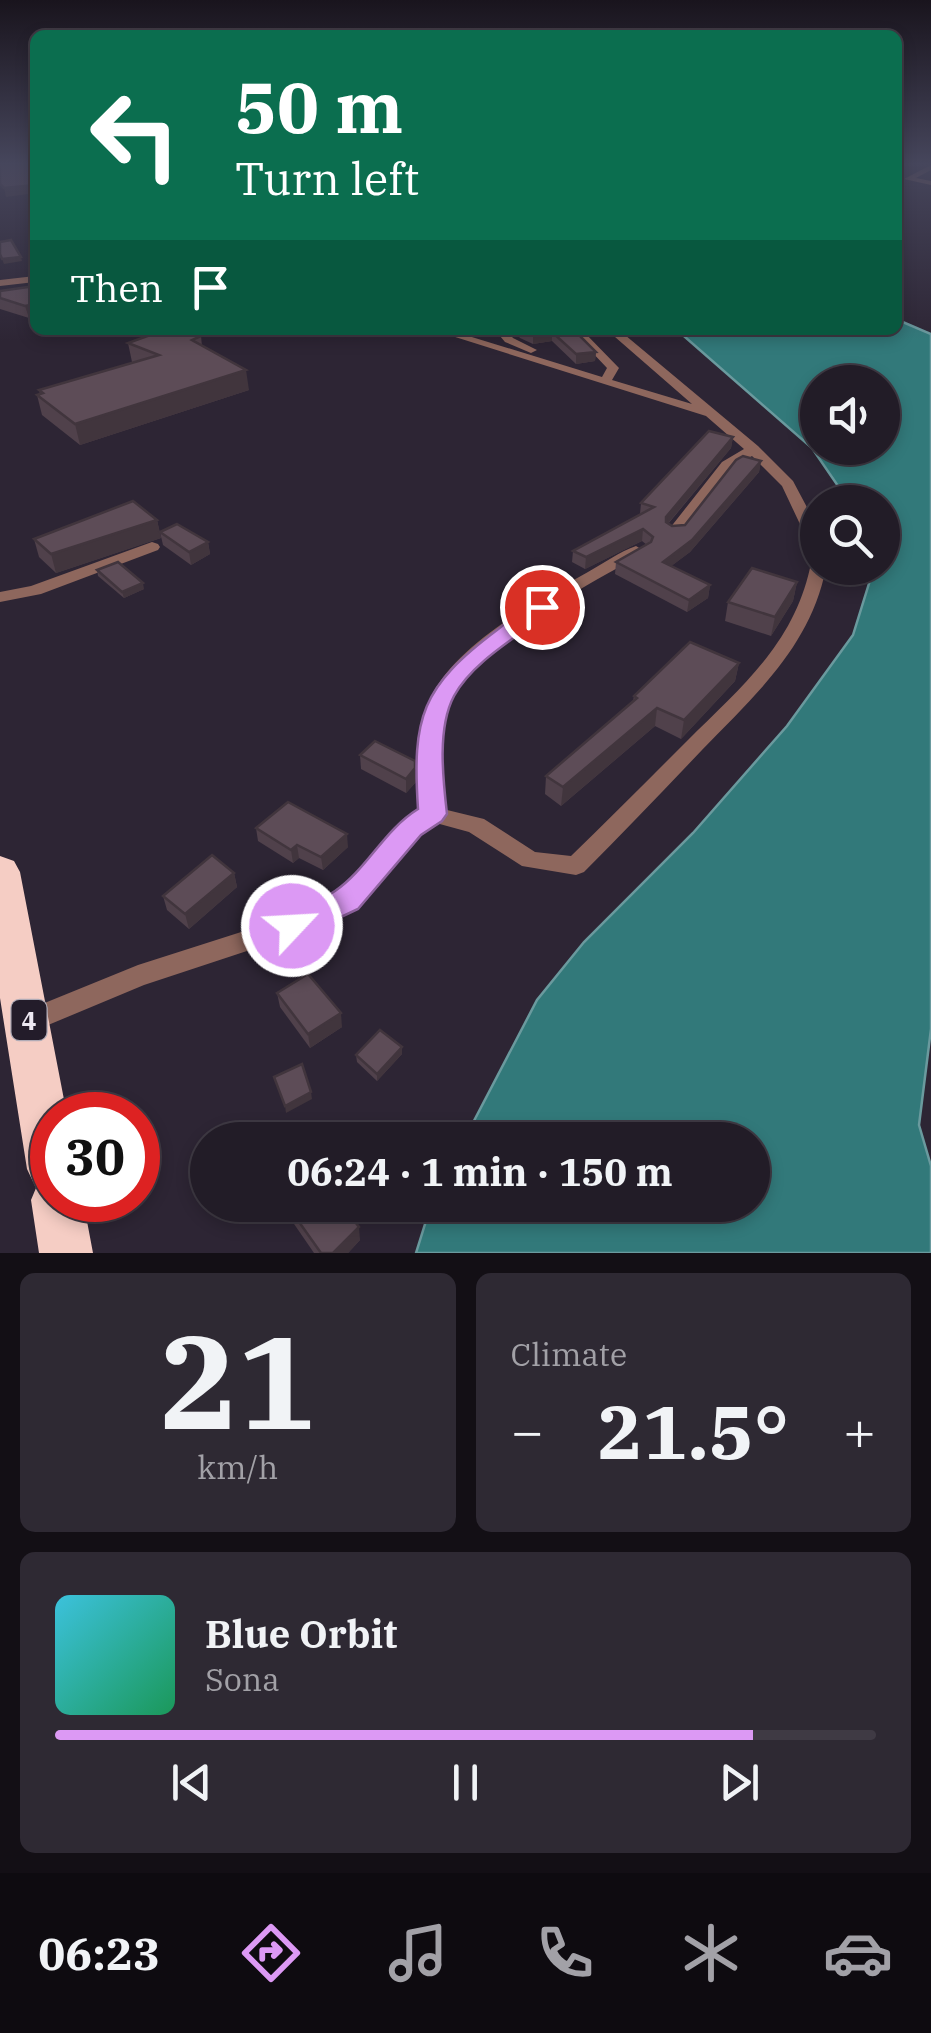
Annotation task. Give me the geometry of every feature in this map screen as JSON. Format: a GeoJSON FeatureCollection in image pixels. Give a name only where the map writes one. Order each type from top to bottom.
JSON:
{"type":"FeatureCollection","features":[{"type":"Feature","properties":{"kind":"highway","name":"4"},"geometry":{"type":"LineString","coordinates":[[0,872],[40,1092]]}},
{"type":"Feature","properties":{"kind":"highway"},"geometry":{"type":"LineString","coordinates":[[61,1222],[66,1253]]}},
{"type":"Feature","properties":{"kind":"street"},"geometry":{"type":"LineString","coordinates":[[0,283],[30,280]]}},
{"type":"Feature","properties":{"kind":"street"},"geometry":{"type":"LineString","coordinates":[[454,335],[710,413]]}},
{"type":"Feature","properties":{"kind":"street"},"geometry":{"type":"LineString","coordinates":[[505,335],[516,345],[554,358],[559,367]]}},
{"type":"Feature","properties":{"kind":"street"},"geometry":{"type":"LineString","coordinates":[[581,335],[613,368],[605,382]]}},
{"type":"Feature","properties":{"kind":"street"},"geometry":{"type":"LineString","coordinates":[[618,335],[753,449],[788,484],[800,508]]}},
{"type":"Feature","properties":{"kind":"street"},"geometry":{"type":"LineString","coordinates":[[675,531],[727,465],[753,449]]}},
{"type":"Feature","properties":{"kind":"street"},"geometry":{"type":"LineString","coordinates":[[0,597],[34,590],[152,548]]}},
{"type":"Feature","properties":{"kind":"street"},"geometry":{"type":"LineString","coordinates":[[432,814],[428,756],[442,694],[452,681],[476,657],[542,607],[640,548]]}},
{"type":"Feature","properties":{"kind":"street"},"geometry":{"type":"LineString","coordinates":[[29,1020],[138,976],[292,926],[347,900],[411,828],[432,814],[476,825],[530,860],[576,866],[772,664],[805,614],[816,585]]}},
{"type":"Feature","properties":{"kind":"shaded area"},"geometry":{"type":"Polygon","coordinates":[[[902,322],[931,334],[931,1029],[919,1125],[931,1166],[931,1253],[416,1253],[426,1222],[770,1222],[770,1122],[473,1122],[537,1000],[584,942],[693,833],[787,726],[853,635],[869,585],[900,585],[900,485],[837,485],[824,465],[900,465],[900,365],[800,365],[800,438],[683,335],[902,335],[902,322]]]}},
{"type":"Feature","properties":{"kind":"building"},"geometry":{"type":"Polygon","coordinates":[[[11,240],[21,257],[2,259],[0,242],[11,240]]]}},
{"type":"Feature","properties":{"kind":"building"},"geometry":{"type":"Polygon","coordinates":[[[30,287],[30,305],[0,298],[0,291],[30,287]]]}},
{"type":"Feature","properties":{"kind":"building"},"geometry":{"type":"Polygon","coordinates":[[[150,335],[198,335],[201,336],[192,340],[246,370],[75,424],[37,395],[43,393],[39,390],[159,355],[128,343],[150,335]]]}},
{"type":"Feature","properties":{"kind":"building"},"geometry":{"type":"Polygon","coordinates":[[[555,335],[579,335],[596,352],[576,354],[555,335]]]}},
{"type":"Feature","properties":{"kind":"building"},"geometry":{"type":"Polygon","coordinates":[[[709,431],[733,437],[666,517],[672,526],[685,525],[736,460],[743,456],[761,461],[692,540],[663,562],[710,585],[689,600],[616,562],[651,542],[653,537],[643,529],[586,557],[573,551],[654,507],[641,503],[709,431]]]}},
{"type":"Feature","properties":{"kind":"building"},"geometry":{"type":"Polygon","coordinates":[[[133,501],[157,520],[51,554],[34,539],[133,501]]]}},
{"type":"Feature","properties":{"kind":"building"},"geometry":{"type":"Polygon","coordinates":[[[177,524],[208,542],[189,552],[160,532],[177,524]]]}},
{"type":"Feature","properties":{"kind":"building"},"geometry":{"type":"Polygon","coordinates":[[[118,562],[143,583],[122,592],[97,570],[118,562]]]}},
{"type":"Feature","properties":{"kind":"building"},"geometry":{"type":"Polygon","coordinates":[[[752,568],[797,582],[775,617],[728,602],[752,568]]]}},
{"type":"Feature","properties":{"kind":"building"},"geometry":{"type":"Polygon","coordinates":[[[690,642],[739,663],[684,720],[657,708],[563,787],[546,776],[637,698],[634,696],[690,642]]]}},
{"type":"Feature","properties":{"kind":"building"},"geometry":{"type":"Polygon","coordinates":[[[375,741],[415,761],[415,768],[406,779],[360,755],[375,741]]]}},
{"type":"Feature","properties":{"kind":"building"},"geometry":{"type":"Polygon","coordinates":[[[288,802],[347,834],[321,857],[297,845],[291,850],[256,828],[288,802]]]}},
{"type":"Feature","properties":{"kind":"building"},"geometry":{"type":"Polygon","coordinates":[[[212,855],[234,873],[185,914],[163,896],[212,855]]]}},
{"type":"Feature","properties":{"kind":"building"},"geometry":{"type":"Polygon","coordinates":[[[308,974],[341,1013],[308,1034],[277,993],[308,974]]]}},
{"type":"Feature","properties":{"kind":"building"},"geometry":{"type":"Polygon","coordinates":[[[380,1030],[402,1047],[377,1074],[356,1055],[380,1030]]]}},
{"type":"Feature","properties":{"kind":"building"},"geometry":{"type":"Polygon","coordinates":[[[302,1064],[311,1092],[285,1106],[274,1077],[302,1064]]]}},
{"type":"Feature","properties":{"kind":"building"},"geometry":{"type":"Polygon","coordinates":[[[299,1222],[355,1222],[359,1227],[333,1253],[321,1253],[299,1222]]]}},
{"type":"Feature","properties":{"kind":"route"},"geometry":{"type":"LineString","coordinates":[[292,926],[347,900],[411,828],[432,814],[428,756],[442,694],[476,657],[542,607]]}}]}
